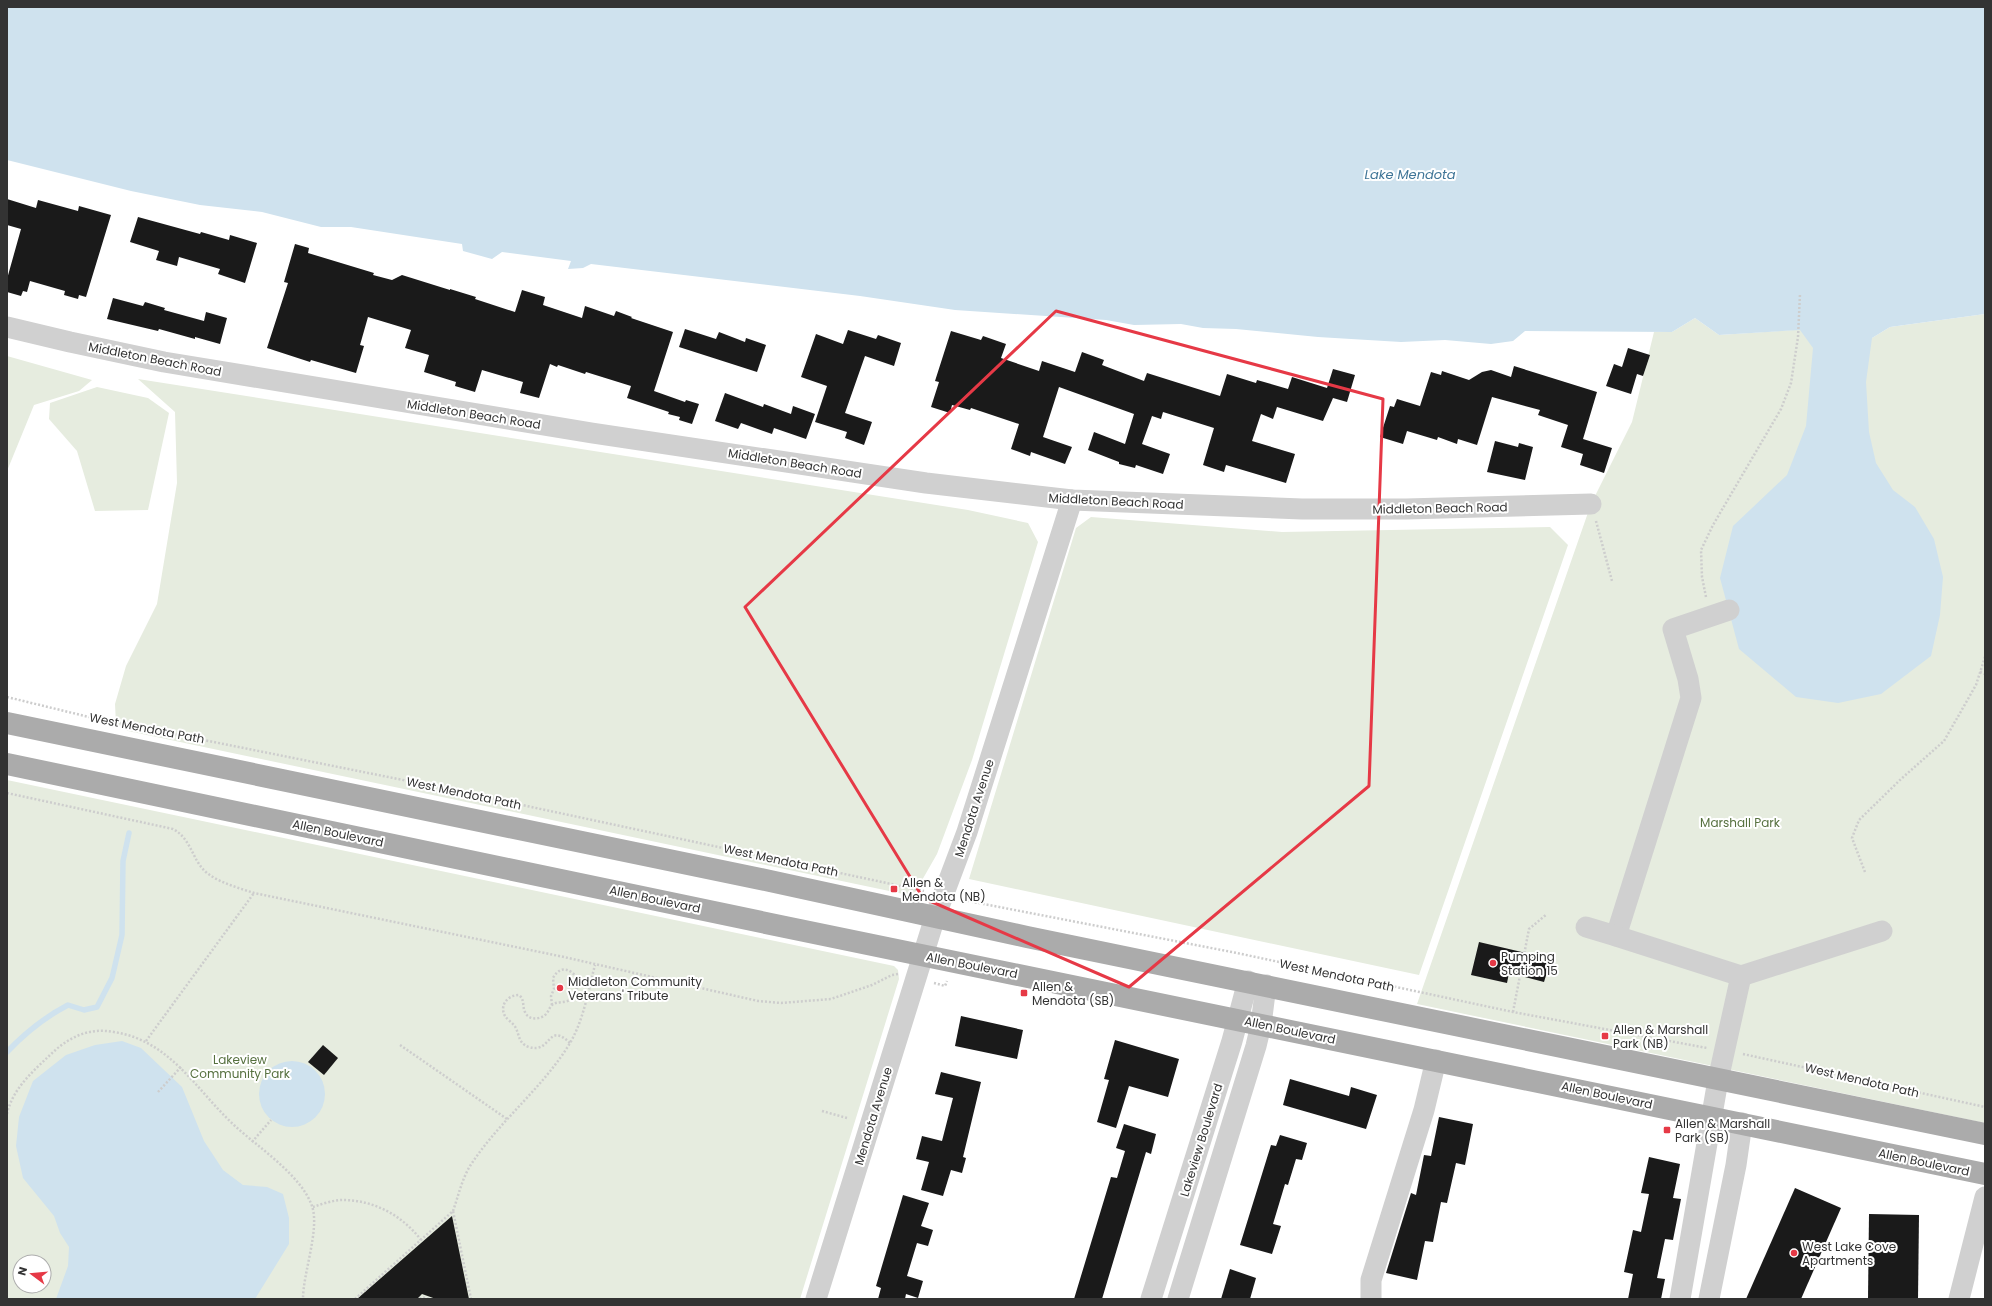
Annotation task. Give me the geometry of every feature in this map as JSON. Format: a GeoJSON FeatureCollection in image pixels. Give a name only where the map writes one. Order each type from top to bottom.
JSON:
{"type":"FeatureCollection","features":[{"type":"Feature","properties":{"kind":"main road"},"geometry":{"type":"LineString","coordinates":[[7,724],[754,878],[1718,1080],[1985,1134]]}},
{"type":"Feature","properties":{"kind":"main road","name":"Allen Boulevard"},"geometry":{"type":"LineString","coordinates":[[7,764],[1985,1174]]}},
{"type":"Feature","properties":{"kind":"street","name":"Middleton Beach Road"},"geometry":{"type":"LineString","coordinates":[[7,327],[164,362],[592,433],[926,483],[1072,500],[1302,509],[1406,509],[1592,504]]}},
{"type":"Feature","properties":{"kind":"street","name":"Mendota Avenue"},"geometry":{"type":"LineString","coordinates":[[816,1299],[935,917],[967,832],[1072,500]]}},
{"type":"Feature","properties":{"kind":"street"},"geometry":{"type":"LineString","coordinates":[[1616,936],[1691,698],[1688,679],[1672,629],[1729,610]]}},
{"type":"Feature","properties":{"kind":"street"},"geometry":{"type":"LineString","coordinates":[[1586,927],[1741,976],[1882,931]]}},
{"type":"Feature","properties":{"kind":"street"},"geometry":{"type":"LineString","coordinates":[[1680,1299],[1711,1117],[1741,976]]}},
{"type":"Feature","properties":{"kind":"street","name":"Lakeview Boulevard"},"geometry":{"type":"LineString","coordinates":[[1151,1299],[1238,1019],[1257,983]]}},
{"type":"Feature","properties":{"kind":"street","name":"Lakeview Boulevard"},"geometry":{"type":"LineString","coordinates":[[1178,1299],[1261,1025],[1257,983]]}},
{"type":"Feature","properties":{"kind":"street"},"geometry":{"type":"LineString","coordinates":[[1371,1299],[1371,1280],[1424,1110],[1436,1060]]}},
{"type":"Feature","properties":{"kind":"street"},"geometry":{"type":"LineString","coordinates":[[1709,1299],[1736,1165],[1742,1123]]}},
{"type":"Feature","properties":{"kind":"street"},"geometry":{"type":"LineString","coordinates":[[1959,1299],[1985,1197]]}},
{"type":"Feature","properties":{"kind":"path"},"geometry":{"type":"LineString","coordinates":[[1709,616],[1702,577],[1701,550],[1713,525],[1781,409],[1791,383],[1798,338],[1800,294]]}},
{"type":"Feature","properties":{"kind":"path"},"geometry":{"type":"LineString","coordinates":[[1592,504],[1612,580]]}},
{"type":"Feature","properties":{"kind":"path"},"geometry":{"type":"LineString","coordinates":[[1865,872],[1852,838],[1859,820],[1901,779],[1944,741],[1976,685],[1985,657]]}},
{"type":"Feature","properties":{"kind":"path"},"geometry":{"type":"LineString","coordinates":[[1980,672],[1985,674]]}},
{"type":"Feature","properties":{"kind":"path","name":"West Mendota Path"},"geometry":{"type":"LineString","coordinates":[[7,697],[89,716],[438,787],[921,891]]}},
{"type":"Feature","properties":{"kind":"path"},"geometry":{"type":"LineString","coordinates":[[7,793],[173,829],[182,834],[197,860],[207,873],[254,894],[564,957],[758,1000],[781,1003],[831,999],[872,985],[896,973]]}},
{"type":"Feature","properties":{"kind":"path"},"geometry":{"type":"LineString","coordinates":[[146,1041],[254,894]]}},
{"type":"Feature","properties":{"kind":"path","name":"West Mendota Path"},"geometry":{"type":"LineString","coordinates":[[969,901],[1229,952],[1512,1012],[1705,1047]]}},
{"type":"Feature","properties":{"kind":"path"},"geometry":{"type":"LineString","coordinates":[[1512,1012],[1529,929],[1547,914]]}},
{"type":"Feature","properties":{"kind":"path"},"geometry":{"type":"LineString","coordinates":[[355,1299],[453,1212],[469,1167],[487,1142],[557,1062],[570,1043],[577,1029],[587,1000],[595,965]]}},
{"type":"Feature","properties":{"kind":"path"},"geometry":{"type":"LineString","coordinates":[[552,1005],[551,996],[554,989],[553,978],[559,971],[568,969],[572,971],[580,982]]}},
{"type":"Feature","properties":{"kind":"path"},"geometry":{"type":"LineString","coordinates":[[570,1043],[558,1034],[554,1035],[544,1046],[537,1048],[525,1046],[518,1038],[513,1025],[503,1010],[507,999],[517,995],[521,996],[524,1012],[527,1016],[535,1017],[545,1015],[552,1005],[570,1000],[580,982],[591,978]]}},
{"type":"Feature","properties":{"kind":"path"},"geometry":{"type":"LineString","coordinates":[[940,985],[945,986]]}},
{"type":"Feature","properties":{"kind":"path"},"geometry":{"type":"LineString","coordinates":[[7,1114],[14,1095],[24,1082],[52,1053],[75,1036],[91,1031],[104,1030],[127,1034],[146,1041],[162,1051],[180,1067],[205,1096],[252,1142],[291,1174],[312,1207],[314,1228],[303,1285],[303,1299]]}},
{"type":"Feature","properties":{"kind":"path"},"geometry":{"type":"LineString","coordinates":[[400,1045],[507,1119]]}},
{"type":"Feature","properties":{"kind":"path","name":"West Mendota Path"},"geometry":{"type":"LineString","coordinates":[[1738,1053],[1985,1108]]}},
{"type":"Feature","properties":{"kind":"path"},"geometry":{"type":"LineString","coordinates":[[158,1092],[180,1067]]}},
{"type":"Feature","properties":{"kind":"path"},"geometry":{"type":"LineString","coordinates":[[822,1111],[847,1118]]}},
{"type":"Feature","properties":{"kind":"path"},"geometry":{"type":"LineString","coordinates":[[252,1142],[271,1120]]}},
{"type":"Feature","properties":{"kind":"path"},"geometry":{"type":"LineString","coordinates":[[312,1207],[343,1200],[371,1206],[398,1217],[413,1229],[421,1240]]}},
{"type":"Feature","properties":{"kind":"path"},"geometry":{"type":"LineString","coordinates":[[453,1212],[471,1299]]}},
{"type":"Feature","properties":{"kind":"path"},"geometry":{"type":"LineString","coordinates":[[420,1299],[422,1297],[429,1299]]}},
{"type":"Feature","properties":{"kind":"highlighted area"},"geometry":{"type":"Polygon","coordinates":[[[1056,311],[1383,399],[1369,786],[1129,987],[923,898],[745,607],[1056,311]]]}},
{"type":"Feature","properties":{"kind":"green space","name":"Marshall Park"},"geometry":{"type":"Polygon","coordinates":[[[1985,314],[1985,1123],[1417,1004],[1591,504],[1632,422],[1654,332],[1672,332],[1695,318],[1719,335],[1808,329],[1872,338],[1890,327],[1985,314]]]}},
{"type":"Feature","properties":{"kind":"green space"},"geometry":{"type":"Polygon","coordinates":[[[7,356],[92,380],[79,391],[34,405],[7,471],[7,356]]]}},
{"type":"Feature","properties":{"kind":"green space"},"geometry":{"type":"Polygon","coordinates":[[[138,379],[968,510],[1028,523],[1038,542],[972,760],[937,854],[913,896],[128,731],[116,724],[115,704],[126,666],[157,604],[177,483],[175,412],[138,379]]]}},
{"type":"Feature","properties":{"kind":"green space"},"geometry":{"type":"Polygon","coordinates":[[[97,387],[148,398],[169,413],[148,510],[95,511],[77,451],[49,419],[50,403],[97,387]]]}},
{"type":"Feature","properties":{"kind":"green space"},"geometry":{"type":"Polygon","coordinates":[[[1091,517],[1282,532],[1550,527],[1568,545],[1419,975],[969,879],[1076,528],[1091,517]]]}},
{"type":"Feature","properties":{"kind":"green space","name":"Lakeview Community Park"},"geometry":{"type":"Polygon","coordinates":[[[7,780],[894,966],[898,970],[899,979],[800,1299],[7,1299],[7,780]]]}},
{"type":"Feature","properties":{"kind":"water","name":"Lake Mendota"},"geometry":{"type":"Polygon","coordinates":[[[7,7],[1985,7],[1985,314],[1890,327],[1872,338],[1866,382],[1869,432],[1876,463],[1893,490],[1915,507],[1934,539],[1943,577],[1940,615],[1931,656],[1881,694],[1838,703],[1796,697],[1739,649],[1720,578],[1733,526],[1787,475],[1806,426],[1813,348],[1800,330],[1719,335],[1695,318],[1672,332],[1525,331],[1513,341],[1491,344],[1445,340],[1401,342],[1318,337],[1236,329],[1203,328],[1181,324],[1134,325],[1106,320],[955,310],[860,296],[591,264],[583,268],[568,269],[571,261],[502,252],[492,259],[463,251],[462,244],[351,227],[321,227],[262,212],[200,205],[131,191],[7,160],[7,7]]]}},
{"type":"Feature","properties":{"kind":"water"},"geometry":{"type":"Polygon","coordinates":[[[122,1041],[141,1048],[182,1087],[204,1141],[223,1170],[243,1185],[267,1187],[283,1194],[289,1218],[289,1244],[255,1299],[56,1299],[68,1266],[69,1247],[60,1233],[54,1216],[23,1178],[16,1146],[19,1117],[33,1081],[66,1055],[95,1045],[122,1041]]]}},
{"type":"Feature","properties":{"kind":"water"},"geometry":{"type":"Polygon","coordinates":[[[292,1061],[305,1063],[315,1071],[323,1081],[325,1094],[323,1107],[315,1117],[305,1125],[292,1127],[279,1125],[269,1117],[261,1107],[259,1094],[261,1081],[269,1071],[279,1063],[292,1061]]]}},
{"type":"Feature","properties":{"kind":"building"},"geometry":{"type":"Polygon","coordinates":[[[7,199],[36,208],[38,200],[78,211],[79,206],[111,215],[86,297],[79,295],[78,299],[64,295],[65,291],[30,281],[27,292],[23,291],[21,296],[7,292],[7,279],[21,229],[7,225],[7,199]]]}},
{"type":"Feature","properties":{"kind":"building"},"geometry":{"type":"Polygon","coordinates":[[[138,217],[200,234],[201,232],[229,240],[230,235],[257,243],[245,283],[218,274],[220,269],[179,257],[177,266],[156,260],[159,251],[130,242],[138,217]]]}},
{"type":"Feature","properties":{"kind":"building"},"geometry":{"type":"Polygon","coordinates":[[[295,244],[309,248],[308,253],[374,273],[373,275],[392,280],[402,275],[476,297],[475,299],[515,312],[522,290],[545,297],[543,305],[582,318],[585,306],[614,316],[616,311],[632,317],[631,318],[673,332],[654,391],[685,402],[686,400],[699,404],[692,424],[679,420],[680,417],[668,414],[669,412],[627,398],[631,386],[558,365],[557,367],[550,364],[539,398],[520,393],[523,382],[482,370],[475,392],[455,386],[456,382],[424,372],[429,355],[405,348],[411,330],[368,317],[360,345],[364,346],[356,373],[311,360],[310,362],[267,348],[288,283],[284,282],[295,244]]]}},
{"type":"Feature","properties":{"kind":"building"},"geometry":{"type":"Polygon","coordinates":[[[113,298],[143,306],[145,302],[165,308],[164,310],[204,321],[206,312],[227,318],[220,344],[159,329],[158,331],[107,319],[113,298]]]}},
{"type":"Feature","properties":{"kind":"building"},"geometry":{"type":"Polygon","coordinates":[[[685,329],[716,339],[719,332],[745,342],[746,338],[766,345],[757,372],[679,347],[685,329]]]}},
{"type":"Feature","properties":{"kind":"building"},"geometry":{"type":"Polygon","coordinates":[[[848,330],[876,339],[878,335],[901,343],[894,366],[865,356],[845,413],[872,422],[864,445],[845,438],[847,432],[815,422],[827,386],[801,377],[816,334],[843,344],[848,330]]]}},
{"type":"Feature","properties":{"kind":"building"},"geometry":{"type":"Polygon","coordinates":[[[951,331],[981,340],[983,336],[1006,344],[1001,358],[1039,371],[1042,361],[1075,372],[1082,352],[1104,360],[1102,365],[1144,381],[1147,373],[1220,396],[1227,374],[1256,383],[1257,380],[1288,389],[1292,377],[1327,388],[1333,369],[1355,375],[1347,402],[1333,398],[1323,421],[1277,407],[1273,419],[1261,414],[1252,441],[1295,454],[1286,483],[1226,465],[1224,472],[1203,465],[1214,428],[1163,412],[1161,419],[1152,416],[1142,444],[1170,454],[1163,474],[1136,465],[1135,468],[1119,464],[1119,462],[1088,450],[1094,432],[1125,444],[1134,414],[1059,387],[1043,437],[1072,447],[1065,464],[1031,452],[1030,456],[1011,449],[1019,424],[971,408],[970,410],[952,405],[950,413],[931,407],[939,382],[935,381],[951,331]]]}},
{"type":"Feature","properties":{"kind":"building"},"geometry":{"type":"Polygon","coordinates":[[[1628,348],[1650,355],[1643,376],[1637,374],[1631,394],[1606,386],[1614,364],[1622,367],[1628,348]]]}},
{"type":"Feature","properties":{"kind":"building"},"geometry":{"type":"Polygon","coordinates":[[[1514,366],[1597,392],[1583,439],[1612,448],[1604,473],[1580,465],[1583,454],[1561,447],[1568,425],[1538,415],[1540,410],[1492,397],[1477,445],[1458,439],[1457,444],[1438,437],[1437,440],[1407,431],[1403,444],[1380,437],[1390,406],[1394,407],[1397,399],[1420,406],[1431,372],[1441,375],[1442,371],[1469,380],[1482,372],[1491,370],[1511,377],[1514,366]]]}},
{"type":"Feature","properties":{"kind":"building"},"geometry":{"type":"Polygon","coordinates":[[[725,393],[763,407],[764,404],[791,414],[793,406],[815,414],[806,439],[774,428],[772,434],[741,423],[738,429],[715,421],[725,393]]]}},
{"type":"Feature","properties":{"kind":"building"},"geometry":{"type":"Polygon","coordinates":[[[1495,441],[1518,447],[1519,443],[1533,447],[1525,480],[1487,472],[1495,441]]]}},
{"type":"Feature","properties":{"kind":"building"},"geometry":{"type":"Polygon","coordinates":[[[1479,942],[1551,959],[1544,982],[1509,973],[1507,983],[1471,975],[1479,942]]]}},
{"type":"Feature","properties":{"kind":"building"},"geometry":{"type":"Polygon","coordinates":[[[961,1016],[1023,1030],[1017,1059],[955,1046],[961,1016]]]}},
{"type":"Feature","properties":{"kind":"building"},"geometry":{"type":"Polygon","coordinates":[[[1115,1040],[1179,1059],[1168,1097],[1129,1086],[1116,1128],[1097,1122],[1109,1080],[1104,1079],[1115,1040]]]}},
{"type":"Feature","properties":{"kind":"building"},"geometry":{"type":"Polygon","coordinates":[[[323,1045],[338,1058],[324,1075],[308,1062],[323,1045]]]}},
{"type":"Feature","properties":{"kind":"building"},"geometry":{"type":"Polygon","coordinates":[[[941,1072],[981,1082],[963,1157],[966,1158],[962,1173],[951,1170],[943,1196],[921,1190],[929,1162],[916,1159],[922,1136],[942,1141],[953,1098],[935,1094],[941,1072]]]}},
{"type":"Feature","properties":{"kind":"building"},"geometry":{"type":"Polygon","coordinates":[[[1290,1079],[1349,1096],[1351,1087],[1377,1095],[1366,1129],[1283,1105],[1290,1079]]]}},
{"type":"Feature","properties":{"kind":"building"},"geometry":{"type":"Polygon","coordinates":[[[1439,1117],[1473,1124],[1465,1165],[1456,1163],[1447,1203],[1441,1202],[1433,1242],[1425,1241],[1417,1280],[1386,1273],[1411,1193],[1416,1195],[1424,1155],[1431,1156],[1439,1117]]]}},
{"type":"Feature","properties":{"kind":"building"},"geometry":{"type":"Polygon","coordinates":[[[1124,1124],[1156,1134],[1151,1154],[1146,1152],[1102,1299],[1074,1299],[1111,1177],[1117,1178],[1125,1151],[1116,1148],[1124,1124]]]}},
{"type":"Feature","properties":{"kind":"building"},"geometry":{"type":"Polygon","coordinates":[[[1280,1135],[1307,1143],[1302,1160],[1296,1159],[1288,1185],[1285,1184],[1273,1224],[1281,1226],[1272,1254],[1240,1245],[1271,1145],[1276,1146],[1280,1135]]]}},
{"type":"Feature","properties":{"kind":"building"},"geometry":{"type":"Polygon","coordinates":[[[1649,1157],[1680,1164],[1673,1198],[1681,1199],[1673,1240],[1665,1239],[1657,1278],[1665,1279],[1661,1299],[1628,1299],[1633,1274],[1624,1272],[1633,1230],[1641,1232],[1649,1194],[1641,1193],[1649,1157]]]}},
{"type":"Feature","properties":{"kind":"building","name":"West Lake Cove Apartments"},"geometry":{"type":"Polygon","coordinates":[[[1795,1188],[1841,1208],[1801,1299],[1746,1299],[1795,1188]]]}},
{"type":"Feature","properties":{"kind":"building"},"geometry":{"type":"Polygon","coordinates":[[[903,1195],[929,1203],[921,1226],[933,1230],[928,1246],[917,1243],[907,1276],[923,1281],[918,1298],[906,1294],[905,1299],[878,1299],[881,1288],[876,1286],[903,1195]]]}},
{"type":"Feature","properties":{"kind":"building","name":"West Lake Cove Apartments"},"geometry":{"type":"Polygon","coordinates":[[[1869,1214],[1919,1215],[1918,1299],[1868,1299],[1869,1214]]]}},
{"type":"Feature","properties":{"kind":"building"},"geometry":{"type":"Polygon","coordinates":[[[452,1216],[469,1299],[436,1299],[422,1294],[417,1299],[357,1299],[452,1216]]]}},
{"type":"Feature","properties":{"kind":"building"},"geometry":{"type":"Polygon","coordinates":[[[1230,1269],[1256,1278],[1250,1299],[1221,1299],[1230,1269]]]}},
{"type":"Feature","properties":{"kind":"waterway"},"geometry":{"type":"LineString","coordinates":[[7,1052],[36,1026],[68,1005],[84,1010],[97,1007],[112,978],[122,935],[123,861],[129,833]]}},
{"type":"Feature","properties":{"kind":"place","name":"Allen & Mendota (NB)"},"geometry":{"type":"Point","coordinates":[894,889]}},
{"type":"Feature","properties":{"kind":"place","name":"Pumping Station 15"},"geometry":{"type":"Point","coordinates":[1493,963]}},
{"type":"Feature","properties":{"kind":"place","name":"Middleton Community Veterans' Tribute"},"geometry":{"type":"Point","coordinates":[560,988]}},
{"type":"Feature","properties":{"kind":"place","name":"Allen & Mendota (SB)"},"geometry":{"type":"Point","coordinates":[1024,993]}},
{"type":"Feature","properties":{"kind":"place","name":"Allen & Marshall Park (NB)"},"geometry":{"type":"Point","coordinates":[1605,1036]}},
{"type":"Feature","properties":{"kind":"place","name":"Allen & Marshall Park (SB)"},"geometry":{"type":"Point","coordinates":[1667,1130]}},
{"type":"Feature","properties":{"kind":"place","name":"West Lake Cove Apartments"},"geometry":{"type":"Point","coordinates":[1794,1253]}}]}
